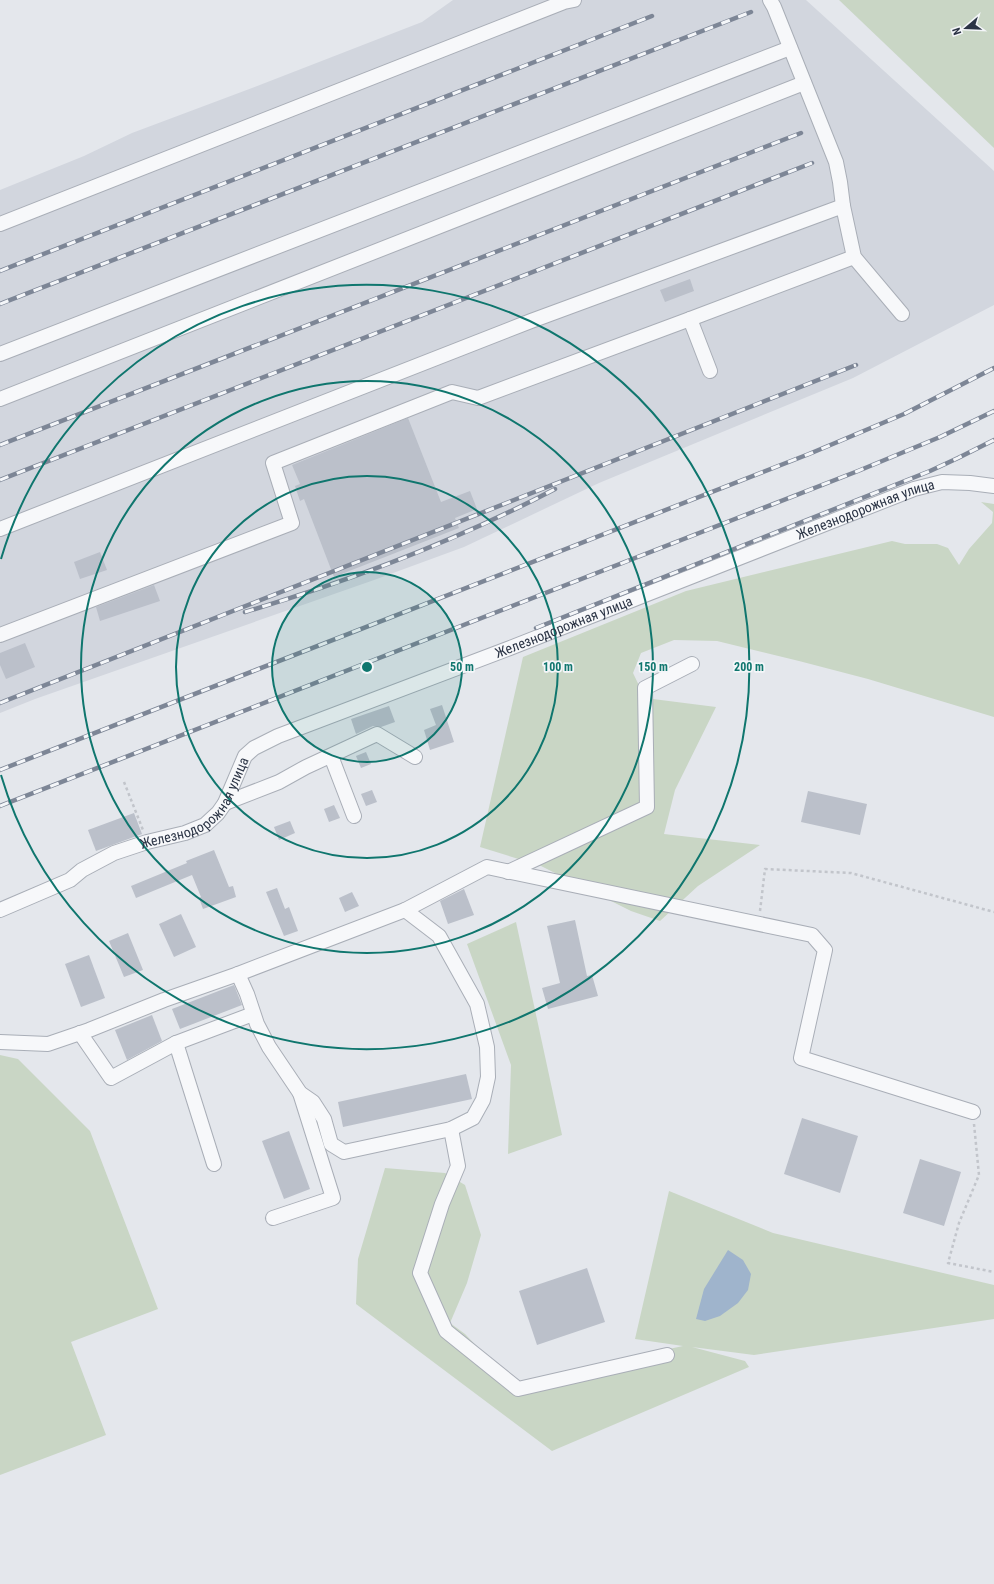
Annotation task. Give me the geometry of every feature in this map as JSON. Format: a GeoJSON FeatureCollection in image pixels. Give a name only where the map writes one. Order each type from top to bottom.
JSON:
{"type":"FeatureCollection","features":[{"type":"Feature","properties":{"kind":"street"},"geometry":{"type":"LineString","coordinates":[[0,224],[564,2],[574,0]]}},
{"type":"Feature","properties":{"kind":"street"},"geometry":{"type":"LineString","coordinates":[[770,0],[836,162],[843,206],[854,257],[902,314]]}},
{"type":"Feature","properties":{"kind":"street"},"geometry":{"type":"LineString","coordinates":[[0,354],[790,48]]}},
{"type":"Feature","properties":{"kind":"street"},"geometry":{"type":"LineString","coordinates":[[0,399],[804,83]]}},
{"type":"Feature","properties":{"kind":"street"},"geometry":{"type":"LineString","coordinates":[[0,530],[531,321],[843,206]]}},
{"type":"Feature","properties":{"kind":"street"},"geometry":{"type":"LineString","coordinates":[[0,635],[292,523],[273,463],[452,392],[478,398],[854,257]]}},
{"type":"Feature","properties":{"kind":"street"},"geometry":{"type":"LineString","coordinates":[[690,319],[710,371]]}},
{"type":"Feature","properties":{"kind":"street","name":"Железнодорожная улица"},"geometry":{"type":"LineString","coordinates":[[0,910],[70,880],[82,870],[114,852],[185,833],[205,825],[218,813],[225,803],[245,756],[254,748],[278,736],[510,648],[914,489],[942,482],[970,482],[994,486]]}},
{"type":"Feature","properties":{"kind":"street"},"geometry":{"type":"LineString","coordinates":[[508,872],[647,807],[645,688],[692,664]]}},
{"type":"Feature","properties":{"kind":"street"},"geometry":{"type":"LineString","coordinates":[[225,803],[279,782],[306,767],[377,734],[415,757]]}},
{"type":"Feature","properties":{"kind":"street"},"geometry":{"type":"LineString","coordinates":[[331,756],[354,816]]}},
{"type":"Feature","properties":{"kind":"street"},"geometry":{"type":"LineString","coordinates":[[0,1042],[48,1044],[80,1034],[164,1000],[238,974],[405,910],[487,867],[812,935],[825,950],[801,1058],[973,1112]]}},
{"type":"Feature","properties":{"kind":"street"},"geometry":{"type":"LineString","coordinates":[[300,1093],[313,1102],[324,1119],[331,1144],[344,1152],[451,1129],[473,1118],[483,1100],[488,1077],[487,1047],[477,1004],[439,936],[405,910]]}},
{"type":"Feature","properties":{"kind":"street"},"geometry":{"type":"LineString","coordinates":[[238,974],[253,1014],[269,1047],[300,1093],[333,1198],[273,1218]]}},
{"type":"Feature","properties":{"kind":"street"},"geometry":{"type":"LineString","coordinates":[[80,1034],[111,1078],[176,1043],[253,1014]]}},
{"type":"Feature","properties":{"kind":"street"},"geometry":{"type":"LineString","coordinates":[[176,1043],[214,1164]]}},
{"type":"Feature","properties":{"kind":"street"},"geometry":{"type":"LineString","coordinates":[[451,1129],[458,1166],[442,1204],[420,1273],[446,1331],[518,1389],[667,1355]]}},
{"type":"Feature","properties":{"kind":"path"},"geometry":{"type":"LineString","coordinates":[[124,782],[147,842]]}},
{"type":"Feature","properties":{"kind":"path"},"geometry":{"type":"LineString","coordinates":[[758,924],[765,868],[851,873],[994,912]]}},
{"type":"Feature","properties":{"kind":"path"},"geometry":{"type":"LineString","coordinates":[[973,1112],[979,1175],[960,1223],[948,1263],[994,1272]]}},
{"type":"Feature","properties":{"kind":"shaded area"},"geometry":{"type":"Polygon","coordinates":[[[453,0],[806,0],[994,171],[994,305],[853,378],[599,483],[464,547],[35,699],[0,713],[0,190],[84,156],[132,133],[422,22],[453,0]]]}},
{"type":"Feature","properties":{"kind":"green space"},"geometry":{"type":"Polygon","coordinates":[[[839,0],[994,0],[994,148],[839,0]]]}},
{"type":"Feature","properties":{"kind":"green space"},"geometry":{"type":"Polygon","coordinates":[[[981,502],[994,504],[994,717],[868,679],[717,641],[674,640],[641,653],[633,673],[645,698],[716,707],[675,790],[664,834],[760,845],[698,886],[660,921],[631,911],[541,866],[480,847],[523,657],[686,591],[892,541],[905,544],[937,544],[948,548],[959,565],[969,549],[992,523],[993,512],[981,502]]]}},
{"type":"Feature","properties":{"kind":"green space"},"geometry":{"type":"Polygon","coordinates":[[[516,922],[562,1135],[508,1154],[511,1065],[467,944],[516,922]]]}},
{"type":"Feature","properties":{"kind":"green space"},"geometry":{"type":"Polygon","coordinates":[[[0,1055],[18,1059],[90,1131],[158,1309],[71,1342],[106,1435],[0,1475],[0,1055]]]}},
{"type":"Feature","properties":{"kind":"green space"},"geometry":{"type":"Polygon","coordinates":[[[385,1168],[445,1173],[465,1185],[481,1235],[467,1283],[450,1323],[465,1334],[486,1356],[520,1381],[683,1346],[635,1339],[669,1191],[773,1233],[994,1285],[994,1319],[754,1355],[692,1347],[745,1361],[749,1367],[552,1451],[356,1304],[358,1259],[385,1168]]]}},
{"type":"Feature","properties":{"kind":"water"},"geometry":{"type":"Polygon","coordinates":[[[728,1250],[743,1260],[751,1274],[748,1290],[738,1303],[720,1316],[705,1321],[696,1319],[704,1289],[728,1250]]]}},
{"type":"Feature","properties":{"kind":"building"},"geometry":{"type":"Polygon","coordinates":[[[690,279],[694,291],[665,302],[660,290],[690,279]]]}},
{"type":"Feature","properties":{"kind":"building"},"geometry":{"type":"Polygon","coordinates":[[[408,418],[441,502],[470,491],[477,509],[455,518],[459,528],[334,577],[304,499],[300,501],[295,486],[300,484],[292,465],[408,418]]]}},
{"type":"Feature","properties":{"kind":"building"},"geometry":{"type":"Polygon","coordinates":[[[100,552],[107,570],[80,579],[74,562],[100,552]]]}},
{"type":"Feature","properties":{"kind":"building"},"geometry":{"type":"Polygon","coordinates":[[[154,585],[160,601],[100,621],[96,607],[154,585]]]}},
{"type":"Feature","properties":{"kind":"building"},"geometry":{"type":"Polygon","coordinates":[[[25,643],[35,667],[6,679],[0,665],[0,653],[25,643]]]}},
{"type":"Feature","properties":{"kind":"building"},"geometry":{"type":"Polygon","coordinates":[[[442,705],[454,742],[430,750],[424,730],[436,725],[430,709],[442,705]]]}},
{"type":"Feature","properties":{"kind":"building"},"geometry":{"type":"Polygon","coordinates":[[[389,706],[395,722],[381,727],[373,726],[356,734],[351,719],[389,706]]]}},
{"type":"Feature","properties":{"kind":"building"},"geometry":{"type":"Polygon","coordinates":[[[366,752],[371,764],[361,768],[356,756],[366,752]]]}},
{"type":"Feature","properties":{"kind":"building"},"geometry":{"type":"Polygon","coordinates":[[[372,790],[377,802],[366,806],[361,794],[372,790]]]}},
{"type":"Feature","properties":{"kind":"building"},"geometry":{"type":"Polygon","coordinates":[[[808,791],[867,804],[860,835],[801,822],[808,791]]]}},
{"type":"Feature","properties":{"kind":"building"},"geometry":{"type":"Polygon","coordinates":[[[334,805],[340,818],[329,822],[324,809],[334,805]]]}},
{"type":"Feature","properties":{"kind":"building"},"geometry":{"type":"Polygon","coordinates":[[[134,813],[142,834],[96,851],[88,830],[134,813]]]}},
{"type":"Feature","properties":{"kind":"building"},"geometry":{"type":"Polygon","coordinates":[[[290,821],[295,833],[279,840],[274,827],[290,821]]]}},
{"type":"Feature","properties":{"kind":"building"},"geometry":{"type":"Polygon","coordinates":[[[214,850],[229,887],[233,886],[236,897],[203,909],[199,898],[201,897],[192,875],[136,898],[131,886],[214,850]]]}},
{"type":"Feature","properties":{"kind":"building"},"geometry":{"type":"Polygon","coordinates":[[[277,888],[285,909],[289,907],[298,931],[284,936],[266,892],[277,888]]]}},
{"type":"Feature","properties":{"kind":"building"},"geometry":{"type":"Polygon","coordinates":[[[464,889],[474,915],[448,924],[440,901],[464,889]]]}},
{"type":"Feature","properties":{"kind":"building"},"geometry":{"type":"Polygon","coordinates":[[[352,892],[359,906],[345,912],[339,898],[352,892]]]}},
{"type":"Feature","properties":{"kind":"building"},"geometry":{"type":"Polygon","coordinates":[[[181,914],[196,947],[174,957],[159,924],[181,914]]]}},
{"type":"Feature","properties":{"kind":"building"},"geometry":{"type":"Polygon","coordinates":[[[575,920],[587,976],[592,975],[598,996],[548,1009],[542,988],[560,983],[547,926],[575,920]]]}},
{"type":"Feature","properties":{"kind":"building"},"geometry":{"type":"Polygon","coordinates":[[[128,933],[143,970],[124,977],[109,941],[128,933]]]}},
{"type":"Feature","properties":{"kind":"building"},"geometry":{"type":"Polygon","coordinates":[[[89,955],[105,998],[81,1007],[65,964],[89,955]]]}},
{"type":"Feature","properties":{"kind":"building"},"geometry":{"type":"Polygon","coordinates":[[[234,985],[242,1005],[180,1029],[172,1009],[234,985]]]}},
{"type":"Feature","properties":{"kind":"building"},"geometry":{"type":"Polygon","coordinates":[[[152,1015],[162,1041],[127,1060],[115,1030],[152,1015]]]}},
{"type":"Feature","properties":{"kind":"building"},"geometry":{"type":"Polygon","coordinates":[[[466,1074],[472,1099],[343,1127],[338,1102],[466,1074]]]}},
{"type":"Feature","properties":{"kind":"building"},"geometry":{"type":"Polygon","coordinates":[[[802,1118],[858,1136],[840,1193],[784,1174],[802,1118]]]}},
{"type":"Feature","properties":{"kind":"building"},"geometry":{"type":"Polygon","coordinates":[[[289,1131],[310,1189],[284,1199],[262,1141],[289,1131]]]}},
{"type":"Feature","properties":{"kind":"building"},"geometry":{"type":"Polygon","coordinates":[[[920,1159],[961,1172],[944,1226],[903,1213],[920,1159]]]}},
{"type":"Feature","properties":{"kind":"building"},"geometry":{"type":"Polygon","coordinates":[[[587,1268],[605,1322],[537,1345],[519,1291],[587,1268]]]}},
{"type":"Feature","properties":{"kind":"railway"},"geometry":{"type":"LineString","coordinates":[[0,304],[751,12]]}},
{"type":"Feature","properties":{"kind":"railway"},"geometry":{"type":"LineString","coordinates":[[0,271],[652,16]]}},
{"type":"Feature","properties":{"kind":"railway"},"geometry":{"type":"LineString","coordinates":[[0,445],[801,133]]}},
{"type":"Feature","properties":{"kind":"railway"},"geometry":{"type":"LineString","coordinates":[[0,480],[812,163]]}},
{"type":"Feature","properties":{"kind":"railway"},"geometry":{"type":"LineString","coordinates":[[0,703],[856,365]]}},
{"type":"Feature","properties":{"kind":"railway"},"geometry":{"type":"LineString","coordinates":[[0,770],[809,454],[904,414],[994,368]]}},
{"type":"Feature","properties":{"kind":"railway"},"geometry":{"type":"LineString","coordinates":[[0,806],[858,471],[940,437],[994,411]]}},
{"type":"Feature","properties":{"kind":"railway"},"geometry":{"type":"LineString","coordinates":[[536,628],[930,471],[994,440]]}},
{"type":"Feature","properties":{"kind":"railway"},"geometry":{"type":"LineString","coordinates":[[245,612],[325,587],[403,558],[480,526],[555,489]]}}]}
